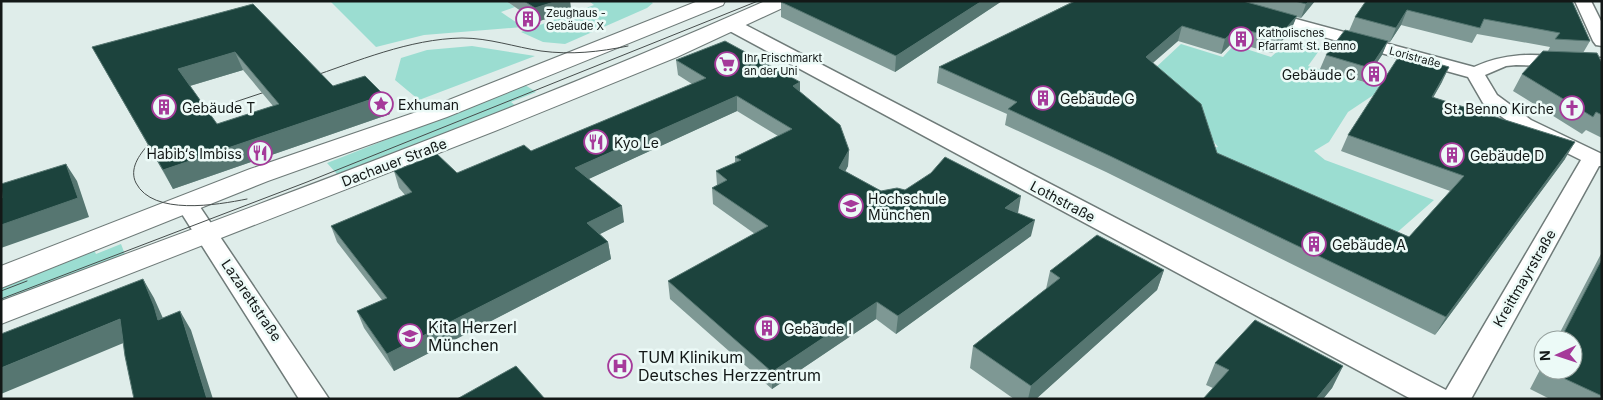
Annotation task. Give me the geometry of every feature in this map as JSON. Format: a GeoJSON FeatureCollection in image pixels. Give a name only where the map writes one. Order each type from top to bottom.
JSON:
{"type":"FeatureCollection","features":[{"type":"Feature","properties":{"kind":"main road","name":"Dachauer Straße"},"geometry":{"type":"LineString","coordinates":[[1,314],[495,123],[669,52],[782,1]]}},
{"type":"Feature","properties":{"kind":"main road","name":"Lothstraße"},"geometry":{"type":"LineString","coordinates":[[702,3],[730,24]]}},
{"type":"Feature","properties":{"kind":"main road"},"geometry":{"type":"LineString","coordinates":[[1,278],[186,203],[305,158],[439,112],[702,3]]}},
{"type":"Feature","properties":{"kind":"street","name":"Loristraße"},"geometry":{"type":"LineString","coordinates":[[1210,1],[1475,73]]}},
{"type":"Feature","properties":{"kind":"street"},"geometry":{"type":"LineString","coordinates":[[1584,1],[1602,41]]}},
{"type":"Feature","properties":{"kind":"street","name":"Lothstraße"},"geometry":{"type":"LineString","coordinates":[[730,24],[1437,399]]}},
{"type":"Feature","properties":{"kind":"street"},"geometry":{"type":"LineString","coordinates":[[1597,65],[1542,59],[1503,62],[1475,73],[1490,99],[1524,124],[1597,159]]}},
{"type":"Feature","properties":{"kind":"street","name":"Kreittmayrstraße"},"geometry":{"type":"LineString","coordinates":[[1456,399],[1597,159]]}},
{"type":"Feature","properties":{"kind":"street","name":"Lazarettstraße"},"geometry":{"type":"LineString","coordinates":[[186,203],[316,399]]}},
{"type":"Feature","properties":{"kind":"green space"},"geometry":{"type":"Polygon","coordinates":[[[330,1],[506,1],[515,7],[501,12],[523,27],[424,35],[376,47],[330,1]]]}},
{"type":"Feature","properties":{"kind":"green space"},"geometry":{"type":"Polygon","coordinates":[[[589,1],[650,1],[653,3],[647,8],[565,44],[543,42],[521,32],[594,5],[589,1]]]}},
{"type":"Feature","properties":{"kind":"green space"},"geometry":{"type":"Polygon","coordinates":[[[1289,41],[1321,48],[1308,66],[1384,88],[1348,112],[1329,142],[1314,151],[1325,160],[1434,200],[1385,243],[1201,150],[1218,147],[1196,120],[1138,84],[1181,44],[1223,57],[1234,45],[1271,57],[1289,41]]]}},
{"type":"Feature","properties":{"kind":"green space"},"geometry":{"type":"Polygon","coordinates":[[[472,46],[535,56],[419,100],[395,80],[401,58],[427,50],[472,46]]]}},
{"type":"Feature","properties":{"kind":"green space"},"geometry":{"type":"Polygon","coordinates":[[[525,85],[536,92],[511,102],[517,107],[338,175],[327,163],[525,85]]]}},
{"type":"Feature","properties":{"kind":"green space"},"geometry":{"type":"Polygon","coordinates":[[[121,244],[126,257],[1,305],[1,288],[94,250],[96,254],[121,244]]]}},
{"type":"Feature","properties":{"kind":"building"},"geometry":{"type":"Polygon","coordinates":[[[524,1],[557,1],[535,8],[524,1]]]}},
{"type":"Feature","properties":{"kind":"building"},"geometry":{"type":"Polygon","coordinates":[[[982,1],[896,56],[781,2],[982,1]]]}},
{"type":"Feature","properties":{"kind":"building"},"geometry":{"type":"Polygon","coordinates":[[[1075,1],[1243,1],[1297,16],[1277,38],[1238,28],[1225,39],[1182,26],[1146,57],[1201,104],[1217,153],[1409,237],[1464,176],[1348,135],[1401,53],[1449,67],[1432,97],[1575,142],[1446,317],[1008,109],[1017,102],[939,67],[1075,1]]]}},
{"type":"Feature","properties":{"kind":"building"},"geometry":{"type":"Polygon","coordinates":[[[1295,1],[1309,1],[1306,4],[1295,1]]]}},
{"type":"Feature","properties":{"kind":"building"},"geometry":{"type":"Polygon","coordinates":[[[1366,1],[1572,1],[1590,41],[1555,39],[1560,33],[1484,19],[1480,28],[1407,10],[1396,28],[1355,17],[1366,1]]]}},
{"type":"Feature","properties":{"kind":"building"},"geometry":{"type":"Polygon","coordinates":[[[253,4],[333,86],[365,76],[384,95],[163,170],[92,47],[253,4]],[[235,52],[178,69],[217,124],[279,104],[235,52]]]}},
{"type":"Feature","properties":{"kind":"building"},"geometry":{"type":"Polygon","coordinates":[[[1345,30],[1388,41],[1370,68],[1326,55],[1345,30]]]}},
{"type":"Feature","properties":{"kind":"building"},"geometry":{"type":"Polygon","coordinates":[[[725,41],[800,82],[793,86],[840,125],[849,150],[839,168],[881,191],[897,188],[905,190],[931,173],[945,157],[1021,196],[1005,208],[1035,220],[898,316],[877,302],[772,372],[668,281],[768,226],[712,188],[727,180],[716,171],[741,160],[735,157],[792,129],[737,96],[575,168],[622,206],[587,223],[608,242],[387,354],[357,311],[387,298],[331,226],[412,192],[394,171],[437,154],[457,173],[524,145],[531,151],[706,78],[676,60],[725,41]]]}},
{"type":"Feature","properties":{"kind":"building"},"geometry":{"type":"Polygon","coordinates":[[[1543,51],[1597,53],[1602,63],[1602,115],[1596,112],[1593,117],[1522,74],[1543,51]]]}},
{"type":"Feature","properties":{"kind":"building"},"geometry":{"type":"Polygon","coordinates":[[[66,164],[78,198],[1,225],[1,184],[66,164]]]}},
{"type":"Feature","properties":{"kind":"building"},"geometry":{"type":"Polygon","coordinates":[[[1097,235],[1164,270],[1031,386],[973,346],[1060,278],[1050,271],[1097,235]]]}},
{"type":"Feature","properties":{"kind":"building"},"geometry":{"type":"Polygon","coordinates":[[[1602,259],[1602,396],[1568,380],[1583,380],[1583,330],[1565,330],[1602,259]]]}},
{"type":"Feature","properties":{"kind":"building"},"geometry":{"type":"Polygon","coordinates":[[[143,279],[158,320],[180,311],[207,399],[134,399],[120,319],[1,368],[1,334],[143,279]]]}},
{"type":"Feature","properties":{"kind":"building"},"geometry":{"type":"Polygon","coordinates":[[[1255,320],[1343,366],[1316,399],[1203,399],[1229,370],[1215,363],[1255,320]]]}},
{"type":"Feature","properties":{"kind":"building"},"geometry":{"type":"Polygon","coordinates":[[[516,366],[545,399],[457,399],[516,366]]]}},
{"type":"Feature","properties":{"kind":"tram line"},"geometry":{"type":"LineString","coordinates":[[1,299],[307,182],[758,1]]}},
{"type":"Feature","properties":{"kind":"tram line"},"geometry":{"type":"LineString","coordinates":[[308,78],[384,52],[442,39],[482,39],[541,51],[563,53],[596,51],[628,46]]}},
{"type":"Feature","properties":{"kind":"tram line"},"geometry":{"type":"LineString","coordinates":[[205,112],[274,89]]}},
{"type":"Feature","properties":{"kind":"tram line"},"geometry":{"type":"LineString","coordinates":[[148,145],[136,162],[134,178],[144,193],[156,200],[187,206],[219,204],[247,199]]}},
{"type":"Feature","properties":{"kind":"tram line"},"geometry":{"type":"LineString","coordinates":[[1,291],[27,281]]}},
{"type":"Feature","properties":{"kind":"place","name":"Zeughaus - Gebäude X"},"geometry":{"type":"Point","coordinates":[528,19]}},
{"type":"Feature","properties":{"kind":"place","name":"Katholisches Pfarramt St. Benno"},"geometry":{"type":"Point","coordinates":[1241,39]}},
{"type":"Feature","properties":{"kind":"place","name":"Ihr Frischmarkt an der Uni"},"geometry":{"type":"Point","coordinates":[727,64]}},
{"type":"Feature","properties":{"kind":"place","name":"Gebäude C"},"geometry":{"type":"Point","coordinates":[1374,74]}},
{"type":"Feature","properties":{"kind":"place","name":"Gebäude G"},"geometry":{"type":"Point","coordinates":[1043,98]}},
{"type":"Feature","properties":{"kind":"place","name":"Exhuman"},"geometry":{"type":"Point","coordinates":[381,104]}},
{"type":"Feature","properties":{"kind":"place","name":"Gebäude T"},"geometry":{"type":"Point","coordinates":[164,107]}},
{"type":"Feature","properties":{"kind":"place","name":"St. Benno Kirche"},"geometry":{"type":"Point","coordinates":[1572,108]}},
{"type":"Feature","properties":{"kind":"place","name":"Kyo Le"},"geometry":{"type":"Point","coordinates":[596,142]}},
{"type":"Feature","properties":{"kind":"place","name":"Habib‘s Imbiss"},"geometry":{"type":"Point","coordinates":[260,153]}},
{"type":"Feature","properties":{"kind":"place","name":"Gebäude D"},"geometry":{"type":"Point","coordinates":[1452,155]}},
{"type":"Feature","properties":{"kind":"place","name":"Hochschule München"},"geometry":{"type":"Point","coordinates":[851,206]}},
{"type":"Feature","properties":{"kind":"place","name":"Gebäude A"},"geometry":{"type":"Point","coordinates":[1314,244]}},
{"type":"Feature","properties":{"kind":"place","name":"Gebäude I"},"geometry":{"type":"Point","coordinates":[767,328]}},
{"type":"Feature","properties":{"kind":"place","name":"Kita Herzerl München"},"geometry":{"type":"Point","coordinates":[410,336]}},
{"type":"Feature","properties":{"kind":"place","name":"TUM Klinikum Deutsches Herzzentrum"},"geometry":{"type":"Point","coordinates":[620,366]}}]}
